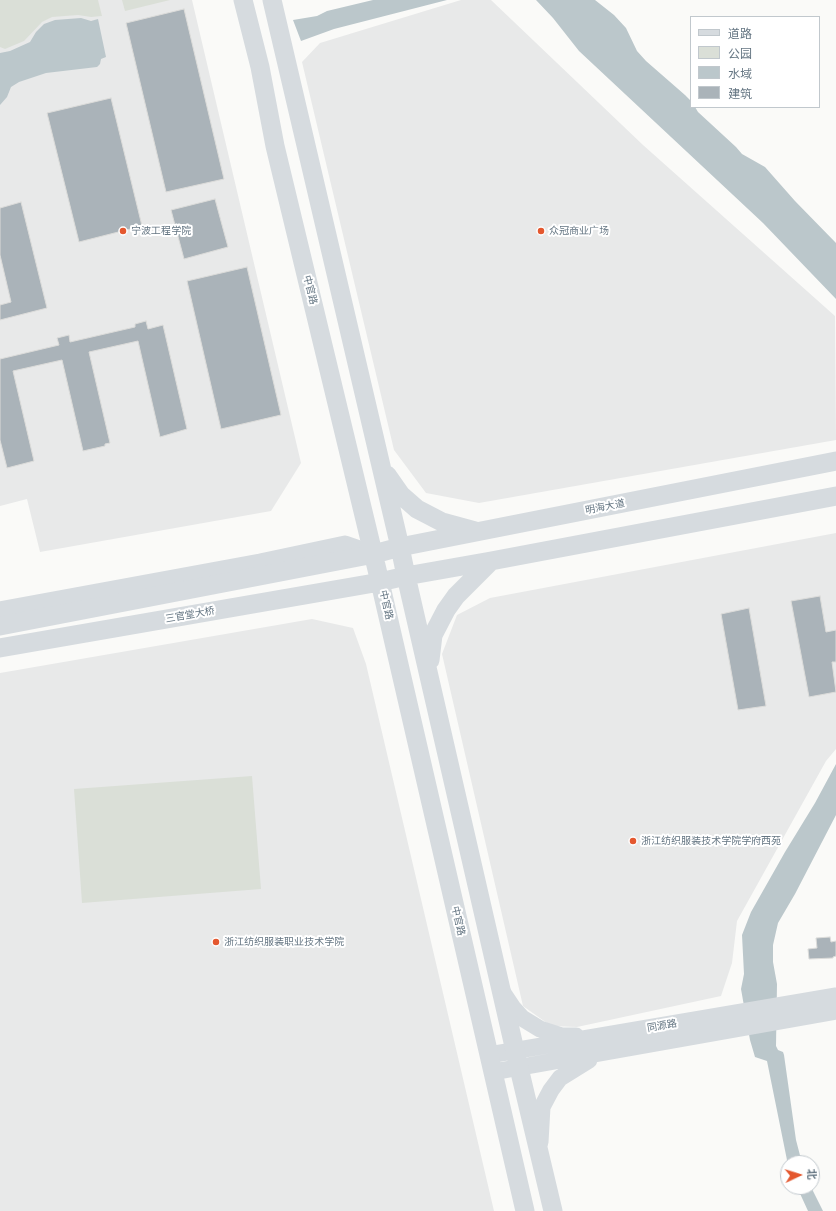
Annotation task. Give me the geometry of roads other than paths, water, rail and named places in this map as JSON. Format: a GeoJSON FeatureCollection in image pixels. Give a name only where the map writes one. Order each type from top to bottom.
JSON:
{"type":"FeatureCollection","features":[{"type":"Feature","properties":{"kind":"main road","name":"中官路"},"geometry":{"type":"LineString","coordinates":[[243,0],[260,67],[275,146],[374,554],[525,1211]]}},
{"type":"Feature","properties":{"kind":"main road"},"geometry":{"type":"LineString","coordinates":[[272,0],[553,1211]]}},
{"type":"Feature","properties":{"kind":"main road","name":"明海大道"},"geometry":{"type":"LineString","coordinates":[[374,554],[400,547],[836,461]]}},
{"type":"Feature","properties":{"kind":"main road"},"geometry":{"type":"LineString","coordinates":[[381,466],[401,495],[417,508],[442,522],[480,532]]}},
{"type":"Feature","properties":{"kind":"main road"},"geometry":{"type":"LineString","coordinates":[[380,582],[836,496]]}},
{"type":"Feature","properties":{"kind":"main road"},"geometry":{"type":"LineString","coordinates":[[2,620],[374,554]]}},
{"type":"Feature","properties":{"kind":"main road"},"geometry":{"type":"LineString","coordinates":[[428,673],[433,635],[446,610],[456,596],[491,561]]}},
{"type":"Feature","properties":{"kind":"main road","name":"三官堂大桥"},"geometry":{"type":"LineString","coordinates":[[5,647],[380,582]]}},
{"type":"Feature","properties":{"kind":"street"},"geometry":{"type":"LineString","coordinates":[[502,992],[522,1018],[540,1029],[562,1036],[602,1045]]}},
{"type":"Feature","properties":{"kind":"street","name":"同源路"},"geometry":{"type":"LineString","coordinates":[[602,1045],[836,996]]}},
{"type":"Feature","properties":{"kind":"street","name":"同源路"},"geometry":{"type":"LineString","coordinates":[[491,1064],[602,1045],[836,1011]]}},
{"type":"Feature","properties":{"kind":"street"},"geometry":{"type":"LineString","coordinates":[[541,1156],[540,1127],[542,1107],[551,1090],[560,1078],[580,1065],[602,1045]]}},
{"type":"Feature","properties":{"kind":"water"},"geometry":{"type":"Polygon","coordinates":[[[373,0],[447,0],[334,29],[301,41],[293,20],[317,16],[327,11],[373,0]]]}},
{"type":"Feature","properties":{"kind":"water"},"geometry":{"type":"Polygon","coordinates":[[[536,0],[595,0],[614,15],[626,28],[637,51],[646,61],[690,100],[690,108],[696,108],[742,154],[765,167],[795,201],[836,243],[836,299],[763,223],[579,51],[553,18],[536,0]]]}},
{"type":"Feature","properties":{"kind":"water"},"geometry":{"type":"Polygon","coordinates":[[[81,18],[91,21],[98,19],[106,57],[101,59],[100,64],[97,67],[46,73],[19,82],[11,87],[7,97],[0,105],[0,53],[10,51],[30,42],[36,32],[44,24],[55,20],[81,18]]]}},
{"type":"Feature","properties":{"kind":"water"},"geometry":{"type":"Polygon","coordinates":[[[836,764],[836,815],[795,894],[778,923],[773,945],[773,962],[777,984],[776,1046],[778,1050],[783,1052],[784,1055],[796,1140],[800,1155],[786,1155],[767,1061],[755,1057],[750,1040],[741,989],[744,974],[742,935],[751,912],[815,803],[836,764]]]}},
{"type":"Feature","properties":{"kind":"water"},"geometry":{"type":"Polygon","coordinates":[[[801,1195],[815,1195],[823,1211],[808,1211],[801,1195]]]}},
{"type":"Feature","properties":{"kind":"place","name":"宁波工程学院"},"geometry":{"type":"Point","coordinates":[123,231]}},
{"type":"Feature","properties":{"kind":"place","name":"众冠商业广场"},"geometry":{"type":"Point","coordinates":[541,231]}},
{"type":"Feature","properties":{"kind":"place","name":"浙江纺织服装技术学院学府西苑"},"geometry":{"type":"Point","coordinates":[633,841]}},
{"type":"Feature","properties":{"kind":"place","name":"浙江纺织服装职业技术学院"},"geometry":{"type":"Point","coordinates":[216,942]}}]}
